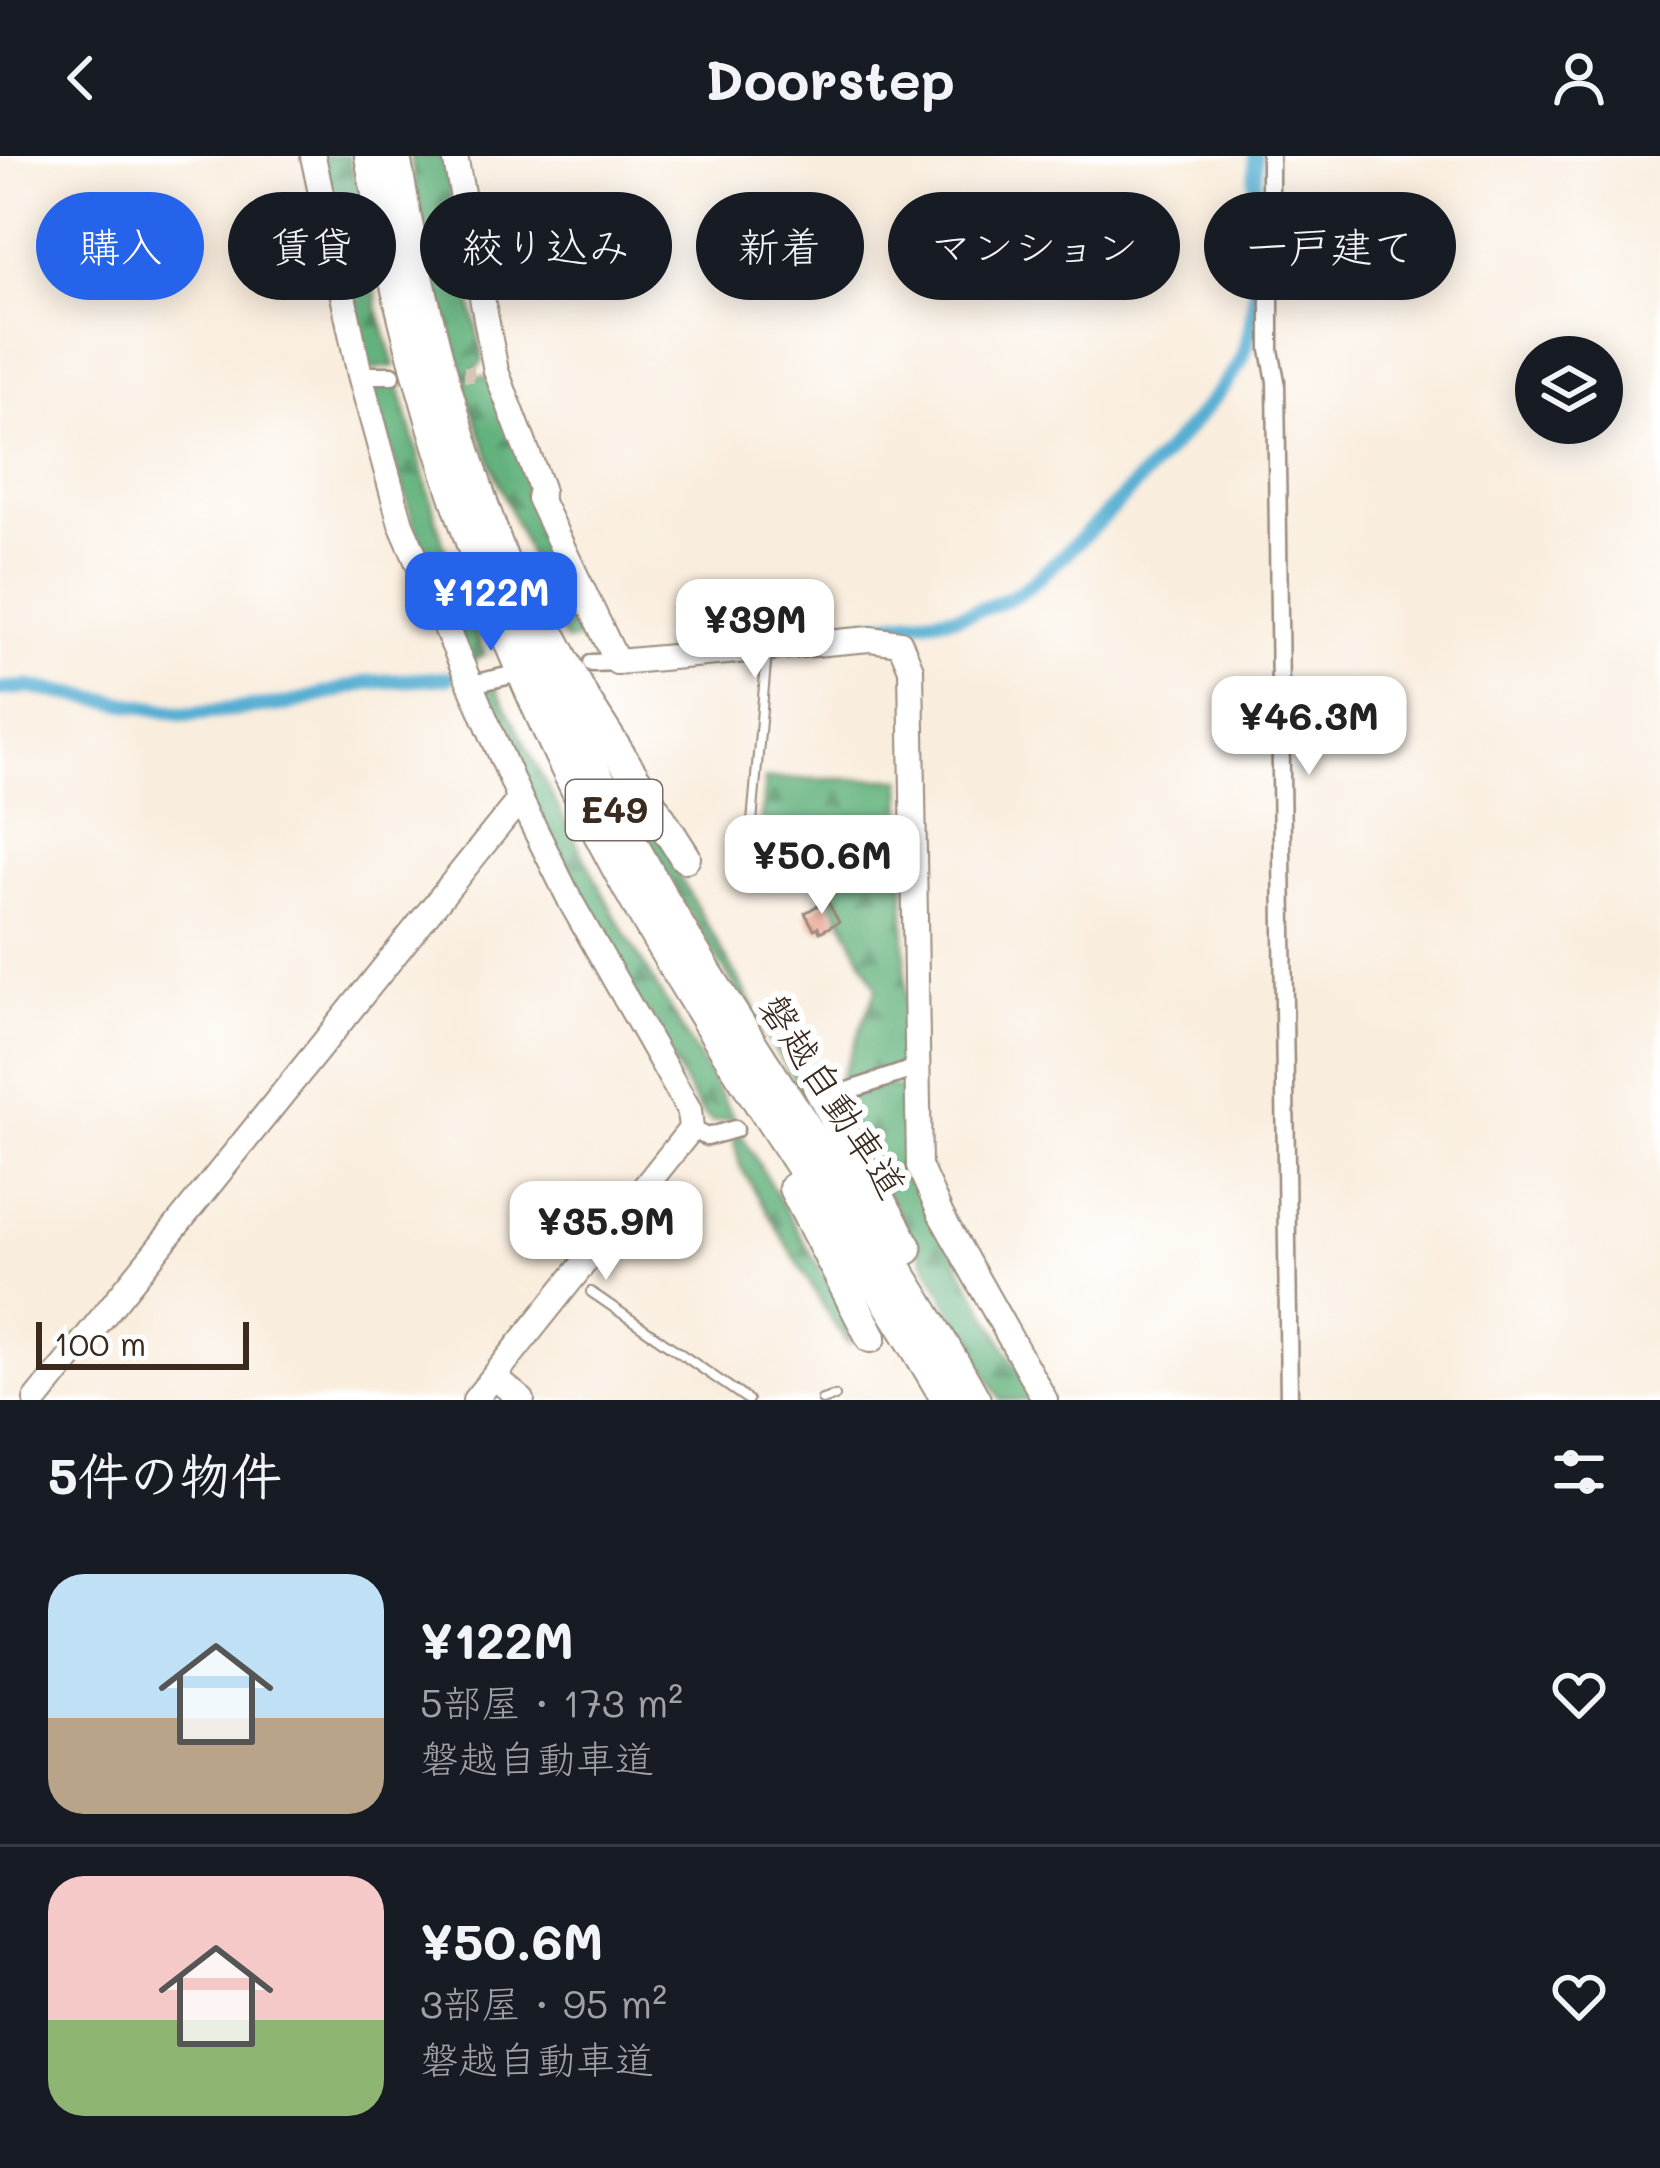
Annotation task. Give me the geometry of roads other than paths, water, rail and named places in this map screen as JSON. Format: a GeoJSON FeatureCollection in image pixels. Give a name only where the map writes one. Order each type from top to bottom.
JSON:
{"type":"FeatureCollection","features":[{"type":"Feature","properties":{"kind":"highway","name":"磐越自動車道"},"geometry":{"type":"LineString","coordinates":[[370,156],[405,330],[458,512],[536,709],[618,870],[670,958],[947,1400]]}},
{"type":"Feature","properties":{"kind":"highway","name":"磐越自動車道"},"geometry":{"type":"LineString","coordinates":[[395,156],[429,327],[459,435],[509,579],[596,775],[690,945],[871,1227],[975,1400]]}},
{"type":"Feature","properties":{"kind":"highway"},"geometry":{"type":"LineString","coordinates":[[429,327],[542,616],[583,697],[685,857]]}},
{"type":"Feature","properties":{"kind":"highway"},"geometry":{"type":"LineString","coordinates":[[670,958],[713,1050],[817,1228],[871,1337]]}},
{"type":"Feature","properties":{"kind":"highway"},"geometry":{"type":"LineString","coordinates":[[827,1090],[986,1400]]}},
{"type":"Feature","properties":{"kind":"street"},"geometry":{"type":"LineString","coordinates":[[313,156],[360,375],[401,524],[520,799],[572,904],[688,1110],[691,1129],[475,1400]]}},
{"type":"Feature","properties":{"kind":"street"},"geometry":{"type":"LineString","coordinates":[[455,156],[485,373],[541,488],[539,498],[604,663],[870,638],[900,643],[910,669],[920,1166],[928,1190],[1045,1400]]}},
{"type":"Feature","properties":{"kind":"street"},"geometry":{"type":"LineString","coordinates":[[1270,156],[1289,1400]]}},
{"type":"Feature","properties":{"kind":"street"},"geometry":{"type":"LineString","coordinates":[[360,375],[392,375]]}},
{"type":"Feature","properties":{"kind":"street"},"geometry":{"type":"LineString","coordinates":[[472,684],[507,676]]}},
{"type":"Feature","properties":{"kind":"street"},"geometry":{"type":"LineString","coordinates":[[37,1400],[520,799]]}},
{"type":"Feature","properties":{"kind":"street"},"geometry":{"type":"LineString","coordinates":[[827,1090],[916,1068]]}},
{"type":"Feature","properties":{"kind":"street"},"geometry":{"type":"LineString","coordinates":[[691,1129],[707,1136],[736,1129]]}},
{"type":"Feature","properties":{"kind":"street"},"geometry":{"type":"LineString","coordinates":[[494,1377],[522,1400]]}},
{"type":"Feature","properties":{"kind":"lane"},"geometry":{"type":"LineString","coordinates":[[745,853],[751,834],[767,650]]}},
{"type":"Feature","properties":{"kind":"lane"},"geometry":{"type":"LineString","coordinates":[[591,1292],[748,1400]]}},
{"type":"Feature","properties":{"kind":"lane"},"geometry":{"type":"LineString","coordinates":[[822,1400],[835,1396]]}},
{"type":"Feature","properties":{"kind":"waterway"},"geometry":{"type":"LineString","coordinates":[[670,647],[957,616],[1010,598],[1037,579],[1175,443],[1243,356],[1255,285],[1255,156]]}},
{"type":"Feature","properties":{"kind":"waterway"},"geometry":{"type":"LineString","coordinates":[[0,689],[29,687],[187,714],[288,704],[369,682],[448,678]]}},
{"type":"Feature","properties":{"kind":"tunnel"},"geometry":{"type":"LineString","coordinates":[[392,375],[474,374]]}}]}
